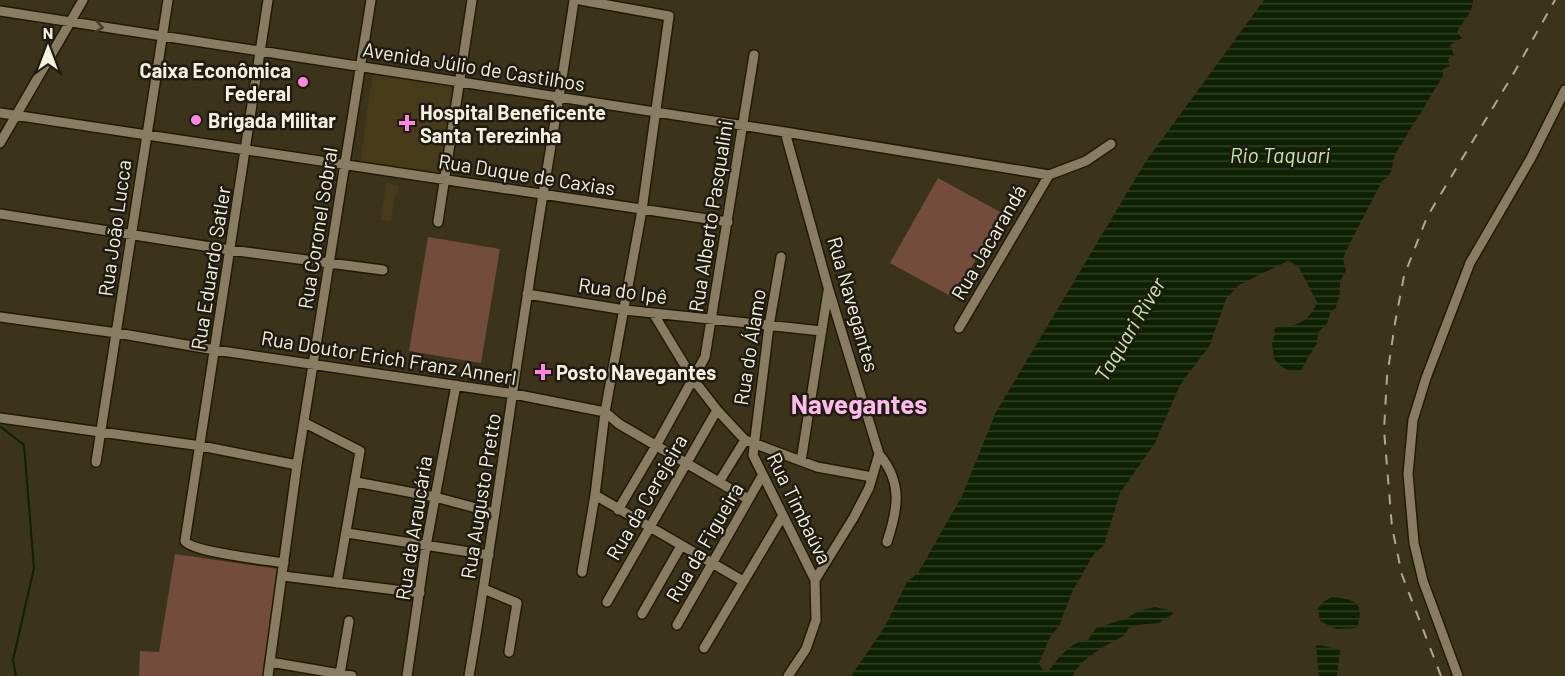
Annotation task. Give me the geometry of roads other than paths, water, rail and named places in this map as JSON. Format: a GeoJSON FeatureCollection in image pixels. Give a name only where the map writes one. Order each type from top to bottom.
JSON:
{"type":"FeatureCollection","features":[{"type":"Feature","properties":{"kind":"street"},"geometry":{"type":"LineString","coordinates":[[0,143],[83,0]]}},
{"type":"Feature","properties":{"kind":"street","name":"Rua João Lucca"},"geometry":{"type":"LineString","coordinates":[[96,462],[168,0]]}},
{"type":"Feature","properties":{"kind":"street","name":"Rua Eduardo Satler"},"geometry":{"type":"LineString","coordinates":[[268,0],[185,541],[191,546],[284,563]]}},
{"type":"Feature","properties":{"kind":"street","name":"Rua Coronel Sobral"},"geometry":{"type":"LineString","coordinates":[[268,676],[297,465],[371,0]]}},
{"type":"Feature","properties":{"kind":"street"},"geometry":{"type":"LineString","coordinates":[[438,222],[472,0]]}},
{"type":"Feature","properties":{"kind":"street","name":"Rua Augusto Pretto"},"geometry":{"type":"LineString","coordinates":[[469,676],[574,0]]}},
{"type":"Feature","properties":{"kind":"street"},"geometry":{"type":"LineString","coordinates":[[580,0],[669,16],[642,210],[605,412],[595,495],[582,572]]}},
{"type":"Feature","properties":{"kind":"street","name":"Avenida Júlio de Castilhos"},"geometry":{"type":"LineString","coordinates":[[0,11],[1049,175]]}},
{"type":"Feature","properties":{"kind":"street","name":"Rua Alberto Pasqualini"},"geometry":{"type":"LineString","coordinates":[[618,510],[705,357],[754,55]]}},
{"type":"Feature","properties":{"kind":"street"},"geometry":{"type":"LineString","coordinates":[[1458,676],[1423,581],[1414,543],[1408,474],[1413,420],[1426,378],[1470,263],[1531,158],[1565,90]]}},
{"type":"Feature","properties":{"kind":"street","name":"Rua Duque de Caxias"},"geometry":{"type":"LineString","coordinates":[[0,113],[728,222]]}},
{"type":"Feature","properties":{"kind":"street","name":"Rua Navegantes"},"geometry":{"type":"LineString","coordinates":[[785,132],[828,286],[879,454],[891,468],[896,492],[896,515],[887,542]]}},
{"type":"Feature","properties":{"kind":"street"},"geometry":{"type":"LineString","coordinates":[[1049,175],[1086,161],[1111,144]]}},
{"type":"Feature","properties":{"kind":"street","name":"Rua Jacarandá"},"geometry":{"type":"LineString","coordinates":[[959,328],[1049,175]]}},
{"type":"Feature","properties":{"kind":"street"},"geometry":{"type":"LineString","coordinates":[[0,214],[230,250],[382,270]]}},
{"type":"Feature","properties":{"kind":"street","name":"Rua do Álamo"},"geometry":{"type":"LineString","coordinates":[[749,441],[782,257]]}},
{"type":"Feature","properties":{"kind":"street"},"geometry":{"type":"LineString","coordinates":[[801,460],[828,286]]}},
{"type":"Feature","properties":{"kind":"street","name":"Rua do Ipê"},"geometry":{"type":"LineString","coordinates":[[527,294],[625,310],[822,332]]}},
{"type":"Feature","properties":{"kind":"street","name":"Rua Timbaúva"},"geometry":{"type":"LineString","coordinates":[[653,313],[693,379],[717,410],[749,441],[762,476],[815,580],[816,620],[806,649],[788,676]]}},
{"type":"Feature","properties":{"kind":"street","name":"Rua Doutor Erich Franz Annerl"},"geometry":{"type":"LineString","coordinates":[[0,317],[514,394],[605,412],[619,424],[657,444],[748,499]]}},
{"type":"Feature","properties":{"kind":"street","name":"Rua da Araucária"},"geometry":{"type":"LineString","coordinates":[[406,676],[426,546],[456,386]]}},
{"type":"Feature","properties":{"kind":"street","name":"Rua da Cerejeira"},"geometry":{"type":"LineString","coordinates":[[607,602],[717,410]]}},
{"type":"Feature","properties":{"kind":"street"},"geometry":{"type":"LineString","coordinates":[[0,418],[100,431],[297,465]]}},
{"type":"Feature","properties":{"kind":"street"},"geometry":{"type":"LineString","coordinates":[[305,423],[360,451],[337,583]]}},
{"type":"Feature","properties":{"kind":"street"},"geometry":{"type":"LineString","coordinates":[[718,482],[749,441],[817,467],[872,477]]}},
{"type":"Feature","properties":{"kind":"street"},"geometry":{"type":"LineString","coordinates":[[815,580],[869,488],[879,454]]}},
{"type":"Feature","properties":{"kind":"street","name":"Rua da Figueira"},"geometry":{"type":"LineString","coordinates":[[677,625],[762,476]]}},
{"type":"Feature","properties":{"kind":"street"},"geometry":{"type":"LineString","coordinates":[[356,482],[435,497],[495,513]]}},
{"type":"Feature","properties":{"kind":"street"},"geometry":{"type":"LineString","coordinates":[[595,495],[742,581]]}},
{"type":"Feature","properties":{"kind":"street"},"geometry":{"type":"LineString","coordinates":[[704,648],[782,517]]}},
{"type":"Feature","properties":{"kind":"street"},"geometry":{"type":"LineString","coordinates":[[347,533],[489,555]]}},
{"type":"Feature","properties":{"kind":"street"},"geometry":{"type":"LineString","coordinates":[[642,614],[681,546]]}},
{"type":"Feature","properties":{"kind":"street"},"geometry":{"type":"LineString","coordinates":[[283,576],[420,593]]}},
{"type":"Feature","properties":{"kind":"street"},"geometry":{"type":"LineString","coordinates":[[484,589],[517,603],[509,652]]}},
{"type":"Feature","properties":{"kind":"street"},"geometry":{"type":"LineString","coordinates":[[340,674],[349,621]]}},
{"type":"Feature","properties":{"kind":"street"},"geometry":{"type":"LineString","coordinates":[[270,662],[352,676]]}},
{"type":"Feature","properties":{"kind":"water","name":"Rio Taquari"},"geometry":{"type":"Polygon","coordinates":[[[1264,0],[1473,0],[1469,13],[1457,32],[1462,38],[1450,45],[1454,55],[1448,59],[1450,66],[1443,69],[1443,76],[1396,153],[1391,173],[1382,181],[1345,253],[1343,259],[1346,271],[1340,283],[1336,308],[1330,313],[1328,322],[1318,333],[1317,343],[1301,370],[1289,370],[1277,362],[1274,359],[1272,343],[1274,330],[1278,326],[1291,326],[1302,322],[1315,308],[1317,302],[1298,266],[1288,261],[1239,285],[1226,299],[1210,345],[1180,385],[1155,443],[1120,493],[1104,545],[1094,554],[1073,590],[1059,626],[1050,637],[1039,663],[1042,669],[1048,672],[1065,651],[1076,643],[1088,640],[1096,628],[1125,619],[1139,611],[1155,607],[1172,611],[1173,614],[1158,623],[1137,625],[1128,629],[1125,635],[1088,658],[1073,676],[851,676],[884,628],[907,582],[918,573],[962,496],[996,412],[1146,161],[1264,0]]]}},
{"type":"Feature","properties":{"kind":"water"},"geometry":{"type":"Polygon","coordinates":[[[1332,597],[1347,599],[1359,607],[1357,628],[1336,629],[1320,621],[1318,609],[1323,602],[1332,597]]]}},
{"type":"Feature","properties":{"kind":"water"},"geometry":{"type":"Polygon","coordinates":[[[1316,646],[1340,650],[1337,676],[1319,676],[1316,646]]]}},
{"type":"Feature","properties":{"kind":"waterway"},"geometry":{"type":"LineString","coordinates":[[1,427],[24,445],[34,568],[13,660],[16,676]]}},
{"type":"Feature","properties":{"kind":"railway"},"geometry":{"type":"LineString","coordinates":[[1441,676],[1402,575],[1392,527],[1384,430],[1387,377],[1395,323],[1404,276],[1427,217],[1555,0]]}},
{"type":"Feature","properties":{"kind":"place","name":"Caixa Econômica Federal"},"geometry":{"type":"Point","coordinates":[303,82]}},
{"type":"Feature","properties":{"kind":"place","name":"Brigada Militar"},"geometry":{"type":"Point","coordinates":[196,120]}},
{"type":"Feature","properties":{"kind":"place","name":"Hospital Beneficente Santa Terezinha"},"geometry":{"type":"Point","coordinates":[407,123]}},
{"type":"Feature","properties":{"kind":"place","name":"Posto Navegantes"},"geometry":{"type":"Point","coordinates":[543,372]}},
{"type":"Feature","properties":{"kind":"district","name":"Navegantes"},"geometry":{"type":"Point","coordinates":[859,403]}},
{"type":"Feature","properties":{"kind":"water label","name":"Taquari River"},"geometry":{"type":"Point","coordinates":[1129,329]}}]}
